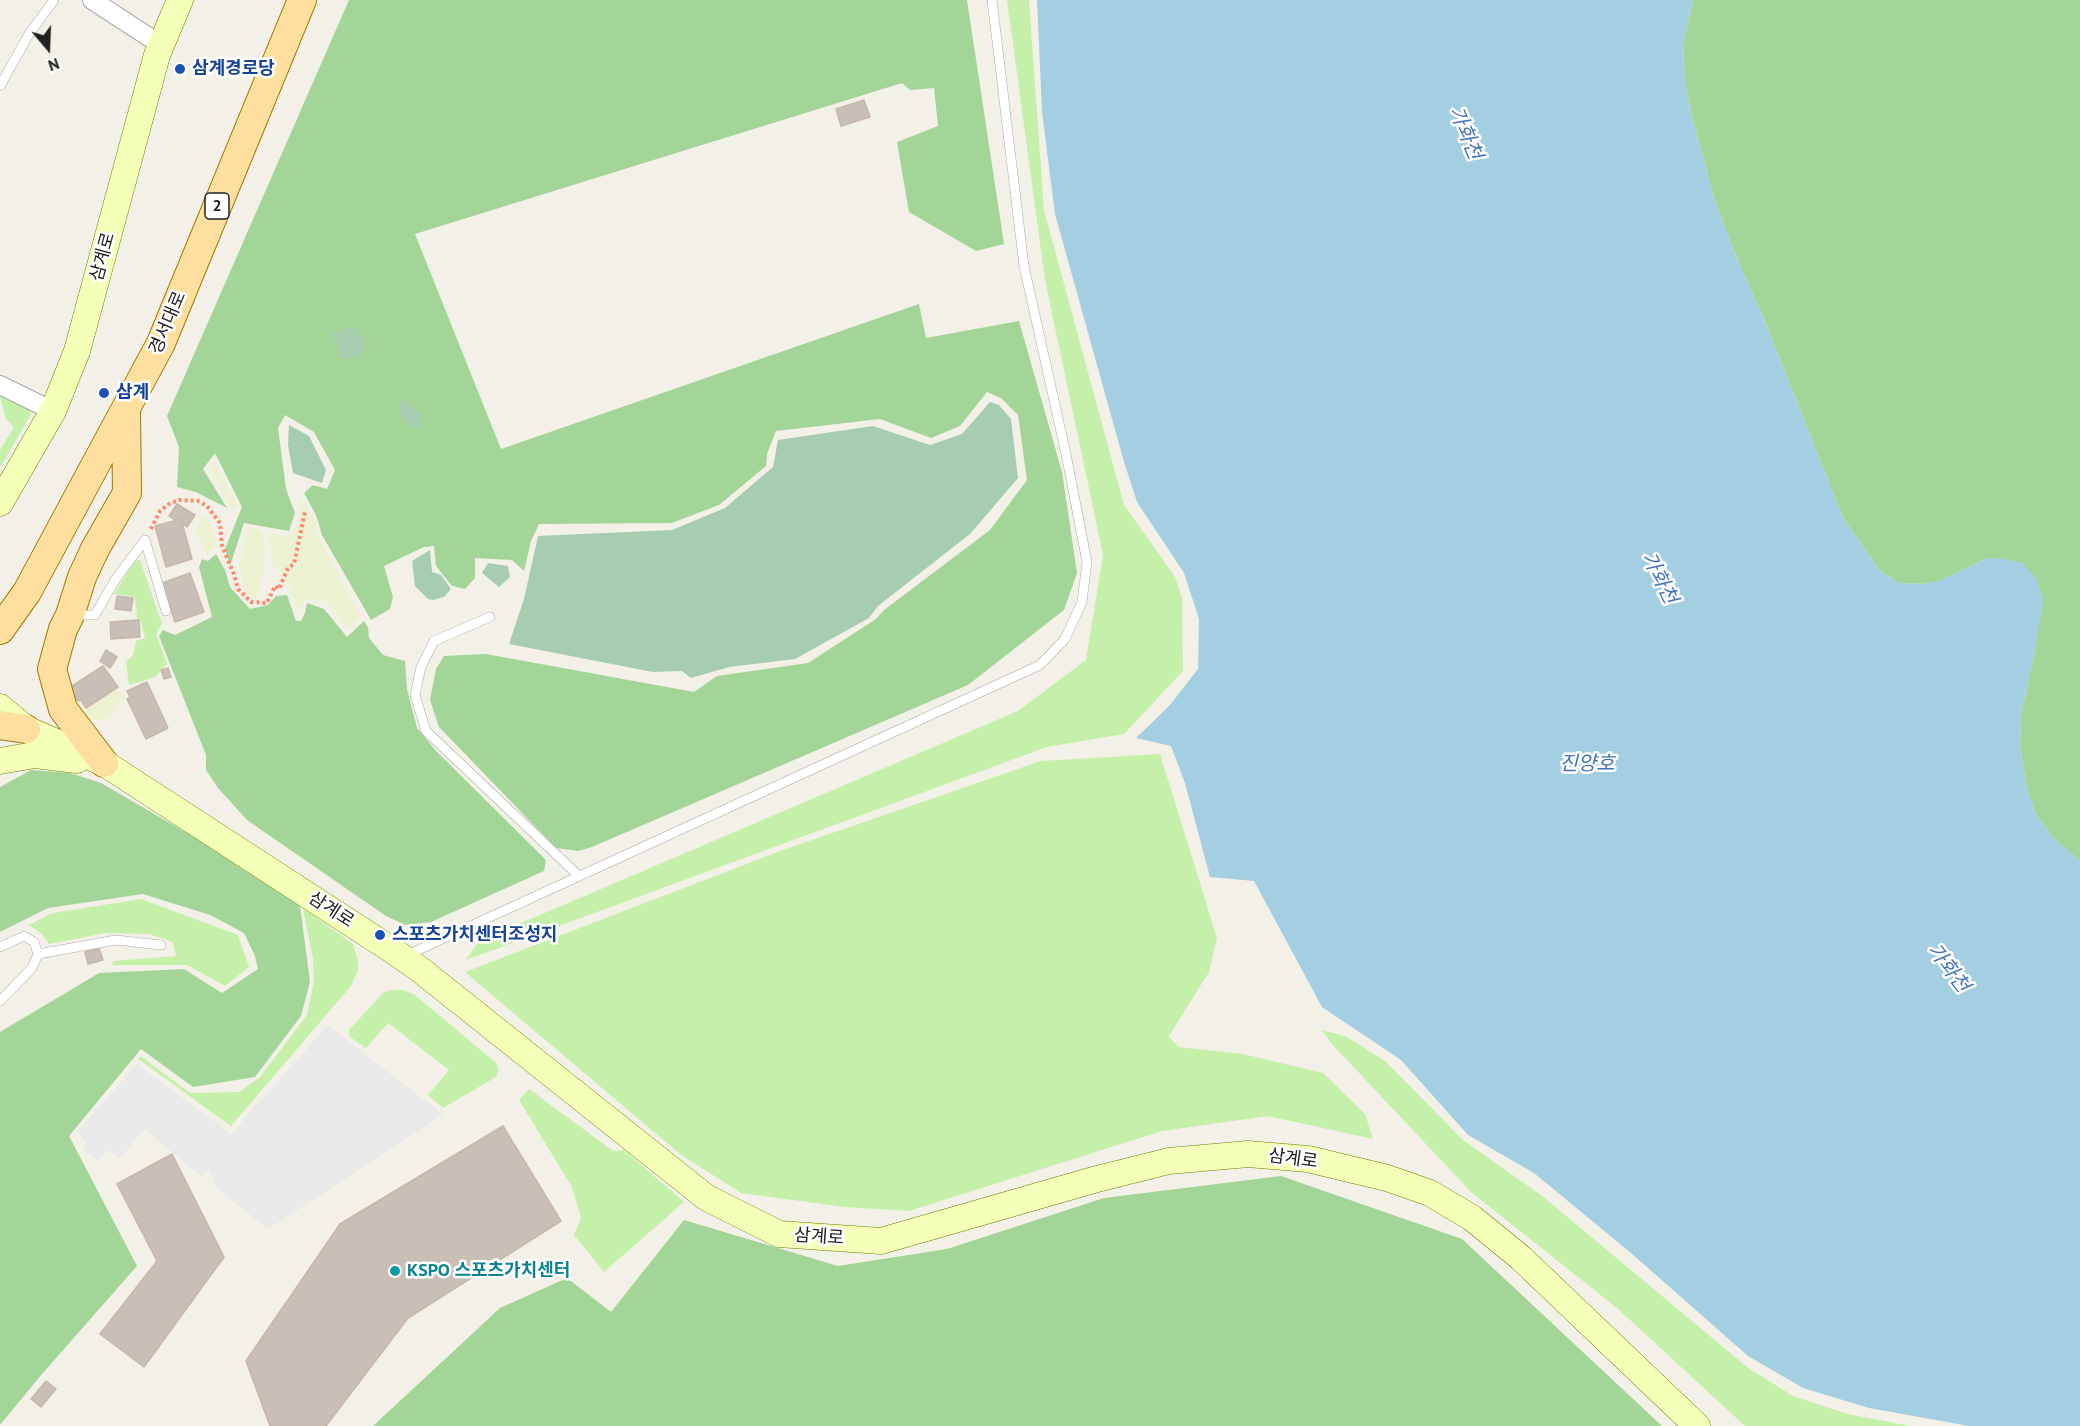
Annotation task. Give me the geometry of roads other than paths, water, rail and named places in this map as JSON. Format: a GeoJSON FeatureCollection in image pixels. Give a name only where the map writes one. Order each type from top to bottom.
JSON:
{"type":"FeatureCollection","features":[{"type":"Feature","properties":{"kind":"main road","name":"경서대로"},"geometry":{"type":"LineString","coordinates":[[0,630],[27,592],[161,343],[302,0]]}},
{"type":"Feature","properties":{"kind":"main road"},"geometry":{"type":"LineString","coordinates":[[104,763],[63,710],[52,669],[63,629],[82,577],[127,493],[126,411]]}},
{"type":"Feature","properties":{"kind":"main road"},"geometry":{"type":"LineString","coordinates":[[0,603],[27,592]]}},
{"type":"Feature","properties":{"kind":"street"},"geometry":{"type":"LineString","coordinates":[[92,0],[161,45]]}},
{"type":"Feature","properties":{"kind":"street","name":"삼계로"},"geometry":{"type":"LineString","coordinates":[[0,502],[53,411],[77,351],[161,45],[180,0]]}},
{"type":"Feature","properties":{"kind":"street"},"geometry":{"type":"LineString","coordinates":[[0,385],[53,411]]}},
{"type":"Feature","properties":{"kind":"street","name":"삼계로"},"geometry":{"type":"LineString","coordinates":[[0,707],[13,727],[104,763],[402,957],[707,1197],[779,1234],[881,1242],[1097,1179],[1169,1161],[1248,1154],[1308,1159],[1387,1178],[1430,1193],[1472,1218],[1521,1258],[1697,1426]]}},
{"type":"Feature","properties":{"kind":"street"},"geometry":{"type":"LineString","coordinates":[[0,761],[35,755],[104,763]]}},
{"type":"Feature","properties":{"kind":"lane"},"geometry":{"type":"LineString","coordinates":[[0,86],[28,34],[54,0]]}},
{"type":"Feature","properties":{"kind":"lane"},"geometry":{"type":"LineString","coordinates":[[402,957],[1041,665],[1065,639],[1082,602],[1087,562],[1066,454],[1024,266],[992,0]]}},
{"type":"Feature","properties":{"kind":"lane"},"geometry":{"type":"LineString","coordinates":[[70,615],[95,615],[115,580],[145,540],[166,611]]}},
{"type":"Feature","properties":{"kind":"lane"},"geometry":{"type":"LineString","coordinates":[[490,617],[434,641],[421,667],[415,695],[426,730],[579,876]]}},
{"type":"Feature","properties":{"kind":"lane"},"geometry":{"type":"LineString","coordinates":[[0,947],[24,936],[34,942],[38,954],[32,968],[0,1001]]}},
{"type":"Feature","properties":{"kind":"lane"},"geometry":{"type":"LineString","coordinates":[[38,954],[116,940],[160,945]]}},
{"type":"Feature","properties":{"kind":"water","name":"진양호"},"geometry":{"type":"Polygon","coordinates":[[[1037,0],[1693,0],[1683,43],[1685,82],[1691,114],[1715,201],[1843,518],[1880,571],[1899,583],[1923,584],[1939,581],[1988,558],[2005,559],[2023,563],[2036,578],[2043,600],[2021,714],[2020,746],[2026,785],[2035,813],[2053,838],[2080,861],[2080,1426],[1969,1426],[1869,1408],[1803,1388],[1748,1356],[1631,1253],[1534,1173],[1468,1135],[1401,1060],[1322,1007],[1254,881],[1210,877],[1185,783],[1171,746],[1136,738],[1170,705],[1198,669],[1199,619],[1184,573],[1137,502],[1055,214],[1042,112],[1037,0]]]}},
{"type":"Feature","properties":{"kind":"place","name":"삼계경로당"},"geometry":{"type":"Point","coordinates":[180,69]}},
{"type":"Feature","properties":{"kind":"place","name":"삼계"},"geometry":{"type":"Point","coordinates":[104,393]}},
{"type":"Feature","properties":{"kind":"place","name":"스포츠가치센터조성지"},"geometry":{"type":"Point","coordinates":[380,935]}},
{"type":"Feature","properties":{"kind":"place","name":"KSPO 스포츠가치센터"},"geometry":{"type":"Point","coordinates":[395,1271]}},
{"type":"Feature","properties":{"kind":"water label","name":"가화천"},"geometry":{"type":"Point","coordinates":[1465,133]}},
{"type":"Feature","properties":{"kind":"water label","name":"가화천"},"geometry":{"type":"Point","coordinates":[1659,578]}},
{"type":"Feature","properties":{"kind":"water label","name":"가화천"},"geometry":{"type":"Point","coordinates":[1948,968]}}]}
